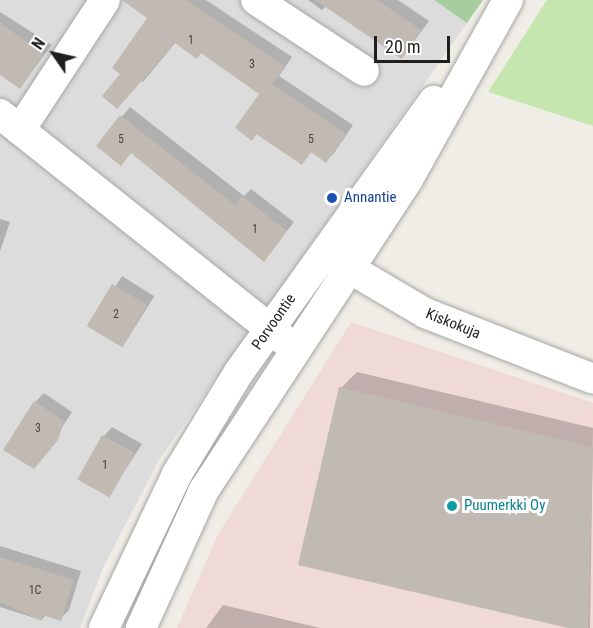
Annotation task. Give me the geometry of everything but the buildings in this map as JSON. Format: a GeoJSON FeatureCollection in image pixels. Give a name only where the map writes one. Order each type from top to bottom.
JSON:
{"type":"FeatureCollection","features":[{"type":"Feature","properties":{"kind":"street"},"geometry":{"type":"LineString","coordinates":[[105,0],[10,122],[268,330],[295,347]]}},
{"type":"Feature","properties":{"kind":"street"},"geometry":{"type":"LineString","coordinates":[[256,0],[364,71]]}},
{"type":"Feature","properties":{"kind":"street","name":"Porvoontie"},"geometry":{"type":"LineString","coordinates":[[105,628],[177,474],[268,330],[322,252],[482,40],[508,0]]}},
{"type":"Feature","properties":{"kind":"street","name":"Porvoontie"},"geometry":{"type":"LineString","coordinates":[[141,628],[204,490],[295,347],[408,179],[482,40]]}},
{"type":"Feature","properties":{"kind":"street","name":"Kiskokuja"},"geometry":{"type":"LineString","coordinates":[[322,252],[347,269],[425,313],[593,379]]}},
{"type":"Feature","properties":{"kind":"shaded area"},"geometry":{"type":"Polygon","coordinates":[[[0,0],[434,0],[467,23],[159,460],[103,568],[80,628],[0,628],[0,0]]]}},
{"type":"Feature","properties":{"kind":"shaded area","name":"Puumerkki Oy"},"geometry":{"type":"Polygon","coordinates":[[[351,322],[593,403],[593,628],[177,628],[217,536],[351,322]]]}},
{"type":"Feature","properties":{"kind":"green space"},"geometry":{"type":"Polygon","coordinates":[[[434,0],[483,0],[467,23],[434,0]]]}},
{"type":"Feature","properties":{"kind":"green space"},"geometry":{"type":"Polygon","coordinates":[[[547,0],[593,0],[593,126],[488,92],[547,0]]]}},
{"type":"Feature","properties":{"kind":"place","name":"Annantie"},"geometry":{"type":"Point","coordinates":[332,198]}},
{"type":"Feature","properties":{"kind":"place","name":"Puumerkki Oy"},"geometry":{"type":"Point","coordinates":[452,506]}}]}
